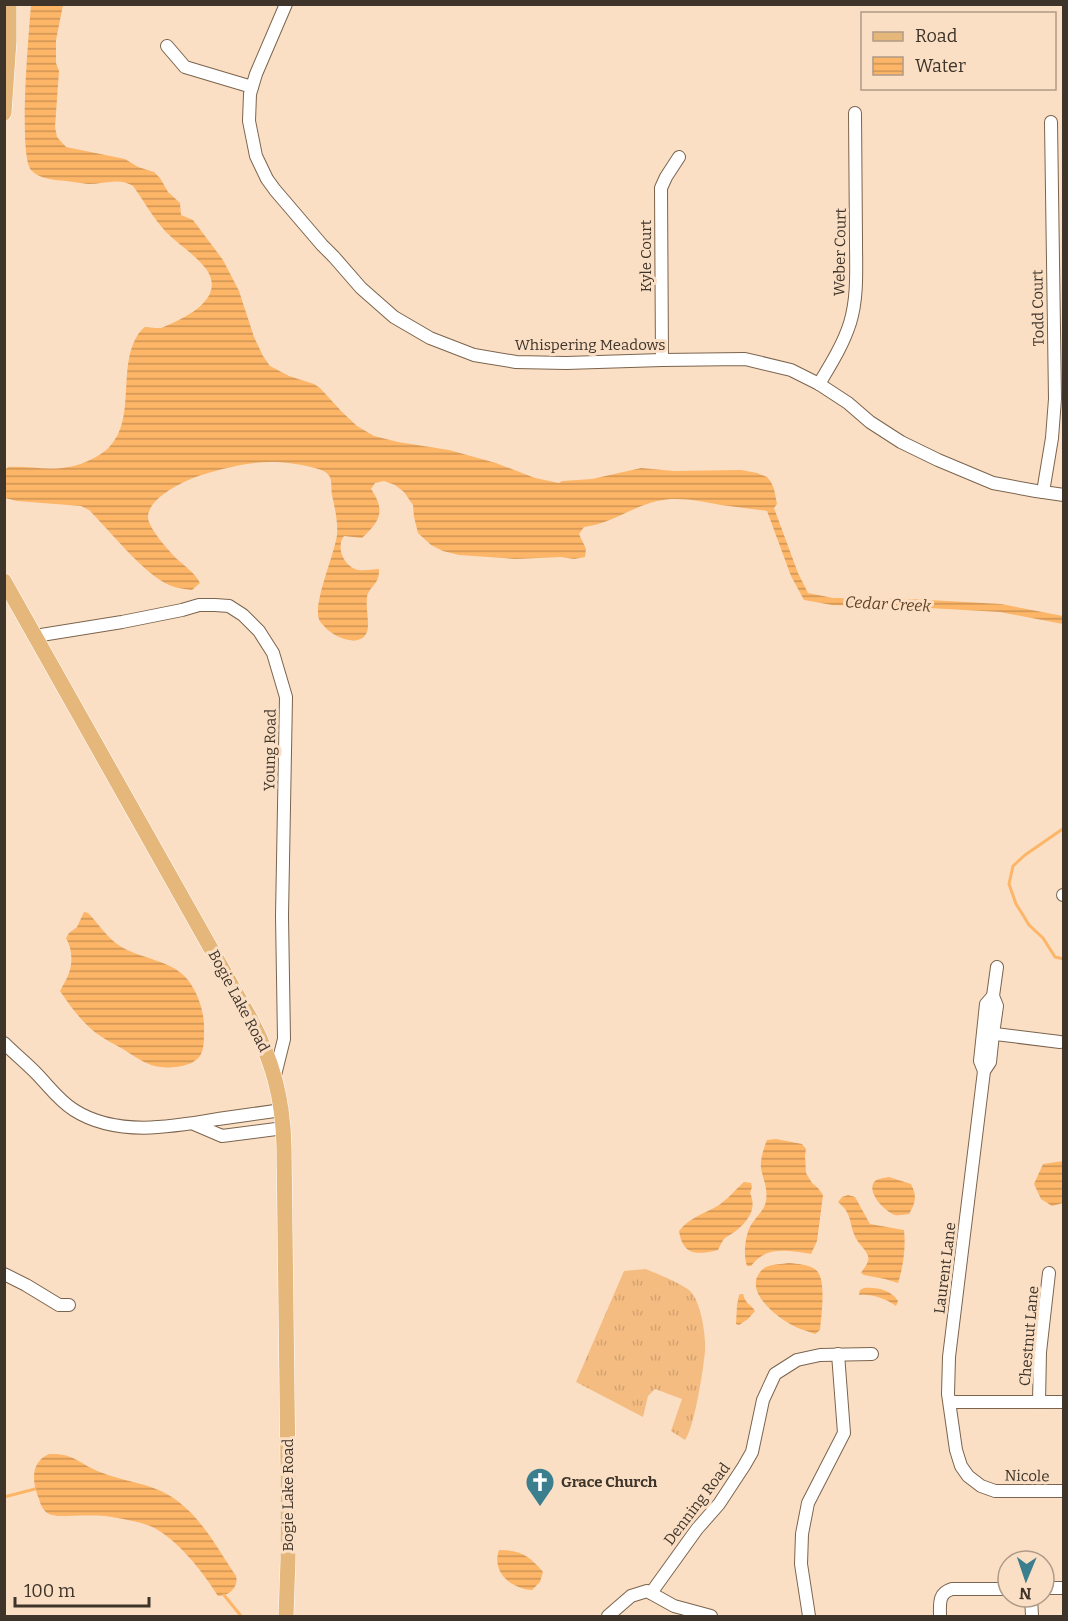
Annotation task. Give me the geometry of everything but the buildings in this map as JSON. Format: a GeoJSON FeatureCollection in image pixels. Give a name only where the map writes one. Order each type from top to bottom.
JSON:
{"type":"FeatureCollection","features":[{"type":"Feature","properties":{"kind":"main road"},"geometry":{"type":"LineString","coordinates":[[4,112],[9,4]]}},
{"type":"Feature","properties":{"kind":"main road","name":"Bogie Lake Road"},"geometry":{"type":"LineString","coordinates":[[4,581],[246,1011],[264,1045],[275,1075],[284,1128],[288,1560],[286,1617]]}},
{"type":"Feature","properties":{"kind":"street","name":"Whispering Meadows"},"geometry":{"type":"LineString","coordinates":[[286,4],[256,74],[250,94],[249,121],[256,156],[267,179],[322,246],[361,288],[394,317],[430,338],[474,355],[516,362],[745,359],[791,370],[819,384],[901,442],[938,460],[993,483],[1064,495]]}},
{"type":"Feature","properties":{"kind":"street"},"geometry":{"type":"LineString","coordinates":[[167,46],[185,67],[252,87]]}},
{"type":"Feature","properties":{"kind":"street","name":"Weber Court"},"geometry":{"type":"LineString","coordinates":[[819,384],[835,359],[844,339],[851,321],[855,295],[855,113]]}},
{"type":"Feature","properties":{"kind":"street","name":"Todd Court"},"geometry":{"type":"LineString","coordinates":[[1043,492],[1056,399],[1051,122]]}},
{"type":"Feature","properties":{"kind":"street","name":"Kyle Court"},"geometry":{"type":"LineString","coordinates":[[662,360],[662,188],[666,177],[679,158]]}},
{"type":"Feature","properties":{"kind":"street","name":"Young Road"},"geometry":{"type":"LineString","coordinates":[[34,636],[122,622],[200,605],[215,605],[229,606],[243,615],[259,631],[273,653],[286,698],[282,916],[284,1039],[275,1075]]}},
{"type":"Feature","properties":{"kind":"street","name":"Laurent Lane"},"geometry":{"type":"LineString","coordinates":[[962,1468],[957,1455],[950,1402],[949,1357],[984,1071],[980,1061],[988,1033],[986,1004],[993,996],[997,968]]}},
{"type":"Feature","properties":{"kind":"street"},"geometry":{"type":"LineString","coordinates":[[988,1033],[1060,1042]]}},
{"type":"Feature","properties":{"kind":"street"},"geometry":{"type":"LineString","coordinates":[[4,1043],[63,1102],[89,1118],[107,1124],[169,1127],[282,1110]]}},
{"type":"Feature","properties":{"kind":"street"},"geometry":{"type":"LineString","coordinates":[[194,1124],[222,1136],[284,1128]]}},
{"type":"Feature","properties":{"kind":"street","name":"Chestnut Lane"},"geometry":{"type":"LineString","coordinates":[[1039,1402],[1039,1357],[1049,1273]]}},
{"type":"Feature","properties":{"kind":"street"},"geometry":{"type":"LineString","coordinates":[[4,1274],[59,1305],[69,1305]]}},
{"type":"Feature","properties":{"kind":"street","name":"Denning Road"},"geometry":{"type":"LineString","coordinates":[[651,1593],[697,1529],[719,1504],[752,1452],[763,1400],[775,1374],[797,1360],[820,1354],[872,1354]]}},
{"type":"Feature","properties":{"kind":"street"},"geometry":{"type":"LineString","coordinates":[[809,1617],[801,1564],[802,1534],[808,1503],[844,1433],[838,1354]]}},
{"type":"Feature","properties":{"kind":"street"},"geometry":{"type":"LineString","coordinates":[[950,1402],[1064,1402]]}},
{"type":"Feature","properties":{"kind":"street","name":"Nicole"},"geometry":{"type":"LineString","coordinates":[[962,1468],[981,1486],[995,1491],[1064,1491]]}},
{"type":"Feature","properties":{"kind":"street"},"geometry":{"type":"LineString","coordinates":[[940,1617],[940,1599],[948,1590],[996,1589]]}},
{"type":"Feature","properties":{"kind":"street"},"geometry":{"type":"LineString","coordinates":[[608,1617],[631,1596],[647,1591],[674,1606],[711,1617]]}},
{"type":"Feature","properties":{"kind":"green space"},"geometry":{"type":"Polygon","coordinates":[[[646,1269],[691,1292],[698,1304],[704,1328],[703,1370],[695,1411],[685,1440],[671,1431],[682,1399],[655,1389],[648,1396],[643,1417],[576,1382],[624,1271],[646,1269]]]}},
{"type":"Feature","properties":{"kind":"water","name":"Cedar Creek"},"geometry":{"type":"Polygon","coordinates":[[[31,5],[63,5],[56,40],[56,63],[59,71],[55,127],[57,137],[66,147],[125,159],[138,167],[154,172],[168,192],[180,203],[181,215],[193,220],[223,260],[239,291],[254,337],[270,366],[320,388],[357,426],[374,436],[449,450],[496,463],[535,478],[559,483],[592,479],[641,468],[674,471],[741,470],[757,473],[767,477],[774,489],[777,504],[774,508],[798,573],[808,593],[833,598],[1001,604],[1063,616],[1063,624],[1000,612],[832,605],[804,600],[791,576],[767,511],[689,500],[657,501],[603,523],[584,527],[579,534],[586,549],[585,557],[516,559],[459,555],[431,545],[418,533],[413,505],[404,492],[384,481],[375,483],[371,489],[378,504],[377,521],[362,538],[344,536],[341,541],[341,552],[349,566],[359,570],[379,569],[379,576],[367,597],[367,633],[363,638],[350,640],[329,631],[319,619],[319,602],[337,535],[331,479],[322,470],[297,464],[273,462],[238,466],[195,477],[174,487],[156,500],[148,516],[150,525],[172,554],[191,571],[200,583],[192,590],[172,586],[159,579],[138,562],[89,510],[81,506],[5,498],[5,470],[8,467],[53,469],[71,466],[81,464],[107,449],[116,438],[122,425],[128,365],[138,334],[145,327],[161,328],[193,312],[209,295],[212,286],[209,275],[201,263],[166,232],[133,186],[117,181],[88,184],[52,179],[38,175],[31,170],[27,159],[25,117],[31,5]]]}},
{"type":"Feature","properties":{"kind":"water"},"geometry":{"type":"Polygon","coordinates":[[[84,912],[88,913],[115,943],[129,951],[173,968],[188,980],[198,998],[203,1018],[203,1046],[198,1059],[179,1067],[151,1065],[96,1033],[72,1008],[60,991],[71,964],[71,951],[66,938],[77,927],[84,912]]]}},
{"type":"Feature","properties":{"kind":"water"},"geometry":{"type":"Polygon","coordinates":[[[776,1139],[802,1144],[806,1149],[806,1173],[823,1195],[817,1241],[811,1254],[771,1252],[757,1259],[751,1266],[747,1266],[745,1251],[747,1234],[766,1201],[766,1188],[761,1168],[762,1154],[767,1140],[776,1139]]]}},
{"type":"Feature","properties":{"kind":"water"},"geometry":{"type":"Polygon","coordinates":[[[1063,1161],[1063,1203],[1052,1206],[1041,1199],[1034,1184],[1043,1164],[1063,1161]]]}},
{"type":"Feature","properties":{"kind":"water"},"geometry":{"type":"Polygon","coordinates":[[[889,1177],[911,1184],[915,1199],[909,1214],[891,1213],[877,1201],[872,1190],[875,1181],[889,1177]]]}},
{"type":"Feature","properties":{"kind":"water"},"geometry":{"type":"Polygon","coordinates":[[[744,1182],[751,1183],[750,1193],[753,1204],[751,1213],[745,1222],[725,1238],[718,1250],[697,1253],[688,1249],[679,1231],[683,1226],[722,1203],[744,1182]]]}},
{"type":"Feature","properties":{"kind":"water"},"geometry":{"type":"Polygon","coordinates":[[[848,1195],[855,1197],[870,1224],[904,1230],[904,1257],[898,1283],[861,1273],[868,1256],[854,1235],[849,1216],[838,1202],[842,1197],[848,1195]]]}},
{"type":"Feature","properties":{"kind":"water"},"geometry":{"type":"Polygon","coordinates":[[[789,1263],[810,1267],[819,1275],[822,1308],[820,1330],[815,1334],[783,1320],[768,1307],[758,1292],[757,1277],[762,1270],[772,1265],[789,1263]]]}},
{"type":"Feature","properties":{"kind":"water"},"geometry":{"type":"Polygon","coordinates":[[[864,1288],[888,1292],[898,1301],[896,1306],[878,1297],[859,1295],[860,1290],[864,1288]]]}},
{"type":"Feature","properties":{"kind":"water"},"geometry":{"type":"Polygon","coordinates":[[[743,1294],[755,1311],[739,1325],[736,1324],[737,1305],[739,1295],[743,1294]]]}},
{"type":"Feature","properties":{"kind":"water"},"geometry":{"type":"Polygon","coordinates":[[[49,1454],[70,1457],[100,1472],[153,1488],[174,1498],[195,1517],[213,1540],[236,1576],[235,1587],[226,1594],[218,1596],[205,1576],[179,1547],[160,1531],[150,1526],[105,1516],[58,1516],[48,1513],[44,1510],[37,1493],[34,1474],[38,1462],[49,1454]]]}},
{"type":"Feature","properties":{"kind":"water"},"geometry":{"type":"Polygon","coordinates":[[[499,1550],[518,1552],[533,1561],[543,1572],[540,1582],[532,1590],[517,1587],[511,1583],[498,1566],[499,1550]]]}},
{"type":"Feature","properties":{"kind":"waterway"},"geometry":{"type":"LineString","coordinates":[[1064,828],[1013,866],[1009,884],[1016,904],[1029,925],[1043,938],[1055,957],[1064,959]]}},
{"type":"Feature","properties":{"kind":"waterway"},"geometry":{"type":"LineString","coordinates":[[4,1497],[35,1489]]}},
{"type":"Feature","properties":{"kind":"waterway"},"geometry":{"type":"LineString","coordinates":[[224,1595],[241,1616]]}},
{"type":"Feature","properties":{"kind":"place","name":"Grace Church"},"geometry":{"type":"Point","coordinates":[540,1508]}}]}
